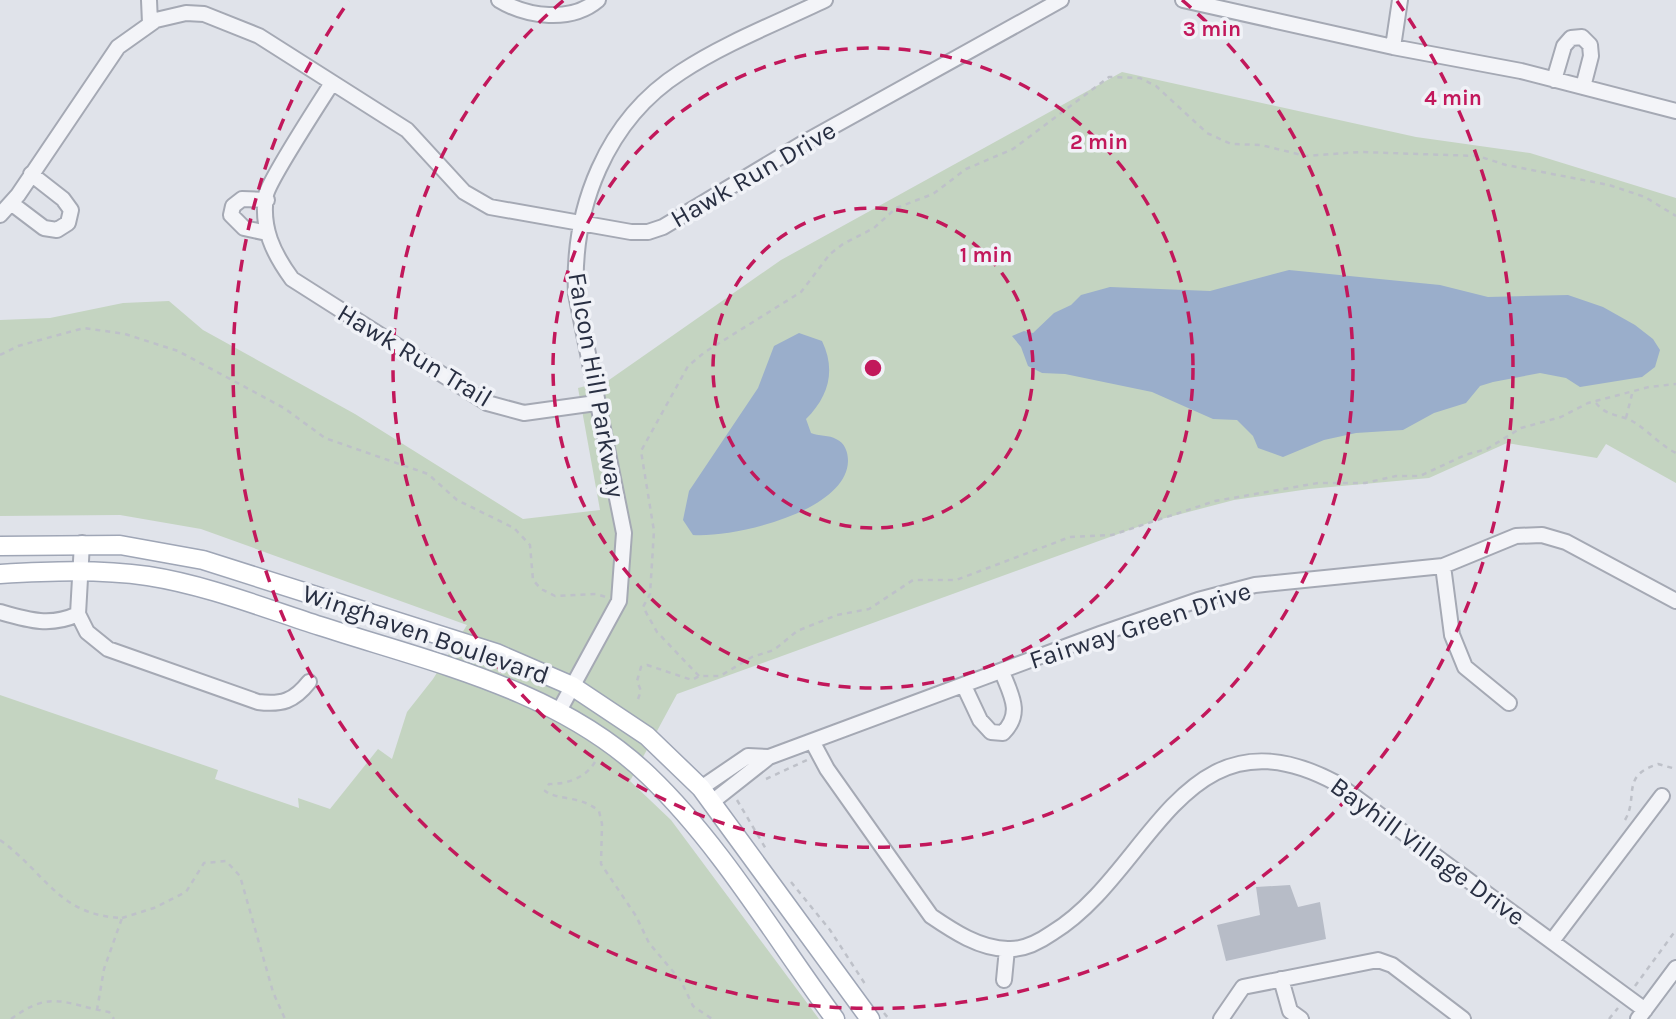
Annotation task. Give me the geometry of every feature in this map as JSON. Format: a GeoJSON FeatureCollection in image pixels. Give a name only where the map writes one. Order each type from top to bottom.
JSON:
{"type":"FeatureCollection","features":[{"type":"Feature","properties":{"kind":"main road","name":"Winghaven Boulevard"},"geometry":{"type":"LineString","coordinates":[[0,546],[82,543],[165,551],[203,560],[496,653],[572,686],[647,736],[707,795],[875,1014]]}},
{"type":"Feature","properties":{"kind":"main road","name":"Winghaven Boulevard"},"geometry":{"type":"LineString","coordinates":[[0,574],[81,571],[150,577],[193,586],[478,677],[558,711],[610,744],[648,774],[682,810],[835,1019]]}},
{"type":"Feature","properties":{"kind":"street"},"geometry":{"type":"LineString","coordinates":[[149,0],[150,23]]}},
{"type":"Feature","properties":{"kind":"street"},"geometry":{"type":"LineString","coordinates":[[499,0],[544,16],[574,12],[598,0]]}},
{"type":"Feature","properties":{"kind":"street","name":"Falcon Hill Parkway"},"geometry":{"type":"LineString","coordinates":[[558,711],[619,601],[624,533],[576,294],[575,260],[580,225],[599,167],[622,128],[645,101],[680,72],[796,6],[825,0]]}},
{"type":"Feature","properties":{"kind":"street","name":"Hawk Run Drive"},"geometry":{"type":"LineString","coordinates":[[0,215],[11,203],[118,47],[150,23],[185,7],[258,36],[407,130],[464,192],[490,207],[631,232],[663,227],[805,142],[1061,0]]}},
{"type":"Feature","properties":{"kind":"street"},"geometry":{"type":"LineString","coordinates":[[1182,0],[1554,80],[1676,111]]}},
{"type":"Feature","properties":{"kind":"street"},"geometry":{"type":"LineString","coordinates":[[1393,47],[1400,0]]}},
{"type":"Feature","properties":{"kind":"street"},"geometry":{"type":"LineString","coordinates":[[1554,80],[1564,46],[1571,38],[1582,37],[1590,45],[1591,56],[1583,87]]}},
{"type":"Feature","properties":{"kind":"street","name":"Hawk Run Trail"},"geometry":{"type":"LineString","coordinates":[[332,83],[266,193],[267,233],[271,248],[292,279],[487,403],[524,413],[596,403]]}},
{"type":"Feature","properties":{"kind":"street"},"geometry":{"type":"LineString","coordinates":[[11,203],[44,228],[57,230],[68,223],[71,210],[64,199],[31,174]]}},
{"type":"Feature","properties":{"kind":"street"},"geometry":{"type":"LineString","coordinates":[[267,200],[242,199],[233,206],[231,215],[244,228],[267,233]]}},
{"type":"Feature","properties":{"kind":"street","name":"Fairway Green Drive"},"geometry":{"type":"LineString","coordinates":[[707,795],[769,757],[815,746],[964,686],[1198,600],[1255,585],[1443,566],[1516,536],[1542,535],[1566,542],[1676,601]]}},
{"type":"Feature","properties":{"kind":"street"},"geometry":{"type":"LineString","coordinates":[[82,543],[78,614],[88,632],[108,649],[258,702],[278,704],[296,698],[309,682]]}},
{"type":"Feature","properties":{"kind":"street"},"geometry":{"type":"LineString","coordinates":[[1443,566],[1451,635],[1465,667],[1509,703]]}},
{"type":"Feature","properties":{"kind":"street"},"geometry":{"type":"LineString","coordinates":[[0,612],[34,622],[62,622],[78,614]]}},
{"type":"Feature","properties":{"kind":"street","name":"Fairway Green Drive"},"geometry":{"type":"LineString","coordinates":[[964,686],[981,720],[991,732],[1003,733],[1013,723],[1016,709],[1002,672]]}},
{"type":"Feature","properties":{"kind":"street","name":"Bayhill Village Drive"},"geometry":{"type":"LineString","coordinates":[[815,746],[931,916],[953,931],[983,944],[1007,949],[1037,943],[1077,918],[1181,795],[1201,780],[1225,768],[1251,762],[1276,761],[1299,766],[1336,783],[1627,997],[1642,1015]]}},
{"type":"Feature","properties":{"kind":"street"},"geometry":{"type":"LineString","coordinates":[[1552,941],[1662,796]]}},
{"type":"Feature","properties":{"kind":"street"},"geometry":{"type":"LineString","coordinates":[[1004,980],[1007,949]]}},
{"type":"Feature","properties":{"kind":"street"},"geometry":{"type":"LineString","coordinates":[[1221,1019],[1243,987],[1378,960],[1392,965],[1463,1019]]}},
{"type":"Feature","properties":{"kind":"street"},"geometry":{"type":"LineString","coordinates":[[1642,1015],[1676,968]]}},
{"type":"Feature","properties":{"kind":"street"},"geometry":{"type":"LineString","coordinates":[[1281,979],[1290,1012],[1301,1019]]}},
{"type":"Feature","properties":{"kind":"path"},"geometry":{"type":"LineString","coordinates":[[643,607],[650,594],[654,531],[641,451],[688,366],[705,352],[801,292],[830,254],[843,244],[874,228],[897,208],[944,187],[966,169],[1013,149],[1109,77],[1140,78],[1156,86],[1207,133],[1231,144],[1261,145],[1306,156],[1360,152],[1478,156],[1506,165],[1609,186],[1645,197],[1676,216]]}},
{"type":"Feature","properties":{"kind":"path"},"geometry":{"type":"LineString","coordinates":[[0,355],[18,346],[84,328],[125,334],[178,351],[284,408],[325,438],[428,474],[457,500],[514,528],[530,545],[533,580],[541,590],[555,596],[596,594],[643,607],[657,632],[699,676]]}},
{"type":"Feature","properties":{"kind":"path"},"geometry":{"type":"LineString","coordinates":[[638,699],[641,691],[637,681],[641,667],[647,665],[692,680],[699,676],[720,676],[751,657],[774,650],[797,631],[837,615],[869,609],[913,580],[956,580],[1070,537],[1112,535],[1215,501],[1318,483],[1365,483],[1396,476],[1420,476],[1465,455],[1488,449],[1521,428],[1561,416],[1588,403],[1596,403],[1613,395],[1632,394],[1649,387],[1676,384]]}},
{"type":"Feature","properties":{"kind":"path"},"geometry":{"type":"LineString","coordinates":[[1626,418],[1632,394]]}},
{"type":"Feature","properties":{"kind":"path"},"geometry":{"type":"LineString","coordinates":[[1596,403],[1609,414],[1626,418],[1653,440],[1676,453]]}},
{"type":"Feature","properties":{"kind":"path"},"geometry":{"type":"LineString","coordinates":[[761,781],[806,762],[815,746]]}},
{"type":"Feature","properties":{"kind":"path"},"geometry":{"type":"LineString","coordinates":[[595,762],[587,774],[550,784],[545,791],[551,795],[577,798],[599,811],[602,824],[601,864],[636,916],[649,943],[681,981],[693,1006],[712,1019]]}},
{"type":"Feature","properties":{"kind":"path"},"geometry":{"type":"LineString","coordinates":[[1624,823],[1631,810],[1630,793],[1634,780],[1641,772],[1658,764],[1676,769]]}},
{"type":"Feature","properties":{"kind":"path"},"geometry":{"type":"LineString","coordinates":[[740,793],[736,798],[770,855]]}},
{"type":"Feature","properties":{"kind":"path"},"geometry":{"type":"LineString","coordinates":[[0,840],[20,855],[72,906],[96,916],[121,918],[154,908],[186,892],[204,863],[226,862],[240,876],[273,992],[285,1019]]}},
{"type":"Feature","properties":{"kind":"path"},"geometry":{"type":"LineString","coordinates":[[788,879],[830,930],[870,992]]}},
{"type":"Feature","properties":{"kind":"path"},"geometry":{"type":"LineString","coordinates":[[97,1010],[104,969],[121,918]]}},
{"type":"Feature","properties":{"kind":"path"},"geometry":{"type":"LineString","coordinates":[[1609,1019],[1676,930]]}},
{"type":"Feature","properties":{"kind":"path"},"geometry":{"type":"LineString","coordinates":[[10,1019],[34,1003],[51,1000],[109,1012],[114,1019]]}},
{"type":"Feature","properties":{"kind":"path"},"geometry":{"type":"LineString","coordinates":[[875,1014],[890,1019]]}},
{"type":"Feature","properties":{"kind":"green space"},"geometry":{"type":"Polygon","coordinates":[[[1122,72],[1416,137],[1530,153],[1676,198],[1676,483],[1606,444],[1597,458],[1507,443],[1429,478],[1309,489],[1234,500],[1154,521],[677,694],[630,781],[671,820],[819,1019],[0,1019],[0,695],[218,770],[215,779],[299,808],[298,798],[330,809],[378,749],[392,759],[407,712],[433,679],[467,625],[201,529],[120,515],[0,516],[0,320],[50,318],[123,303],[169,301],[203,330],[355,414],[523,519],[600,510],[578,388],[609,380],[781,260],[1122,72]]]}},
{"type":"Feature","properties":{"kind":"water"},"geometry":{"type":"Polygon","coordinates":[[[1289,270],[1440,285],[1488,297],[1568,295],[1603,307],[1635,325],[1653,339],[1660,350],[1655,367],[1642,377],[1580,387],[1566,378],[1540,373],[1493,382],[1480,386],[1466,403],[1434,413],[1403,430],[1356,433],[1324,440],[1283,457],[1258,448],[1253,436],[1237,420],[1213,419],[1152,392],[1065,374],[1042,373],[1028,366],[1021,347],[1012,336],[1024,331],[1033,333],[1054,313],[1071,305],[1081,295],[1110,287],[1210,291],[1289,270]]]}},
{"type":"Feature","properties":{"kind":"water"},"geometry":{"type":"Polygon","coordinates":[[[799,333],[822,341],[826,352],[829,362],[828,382],[820,401],[806,419],[811,433],[833,438],[844,445],[848,461],[843,479],[829,495],[809,508],[785,518],[734,532],[693,535],[683,520],[689,491],[758,388],[774,346],[799,333]]]}},
{"type":"Feature","properties":{"kind":"building"},"geometry":{"type":"Polygon","coordinates":[[[1290,885],[1298,907],[1320,902],[1326,939],[1226,961],[1217,925],[1260,915],[1256,887],[1290,885]]]}}]}
